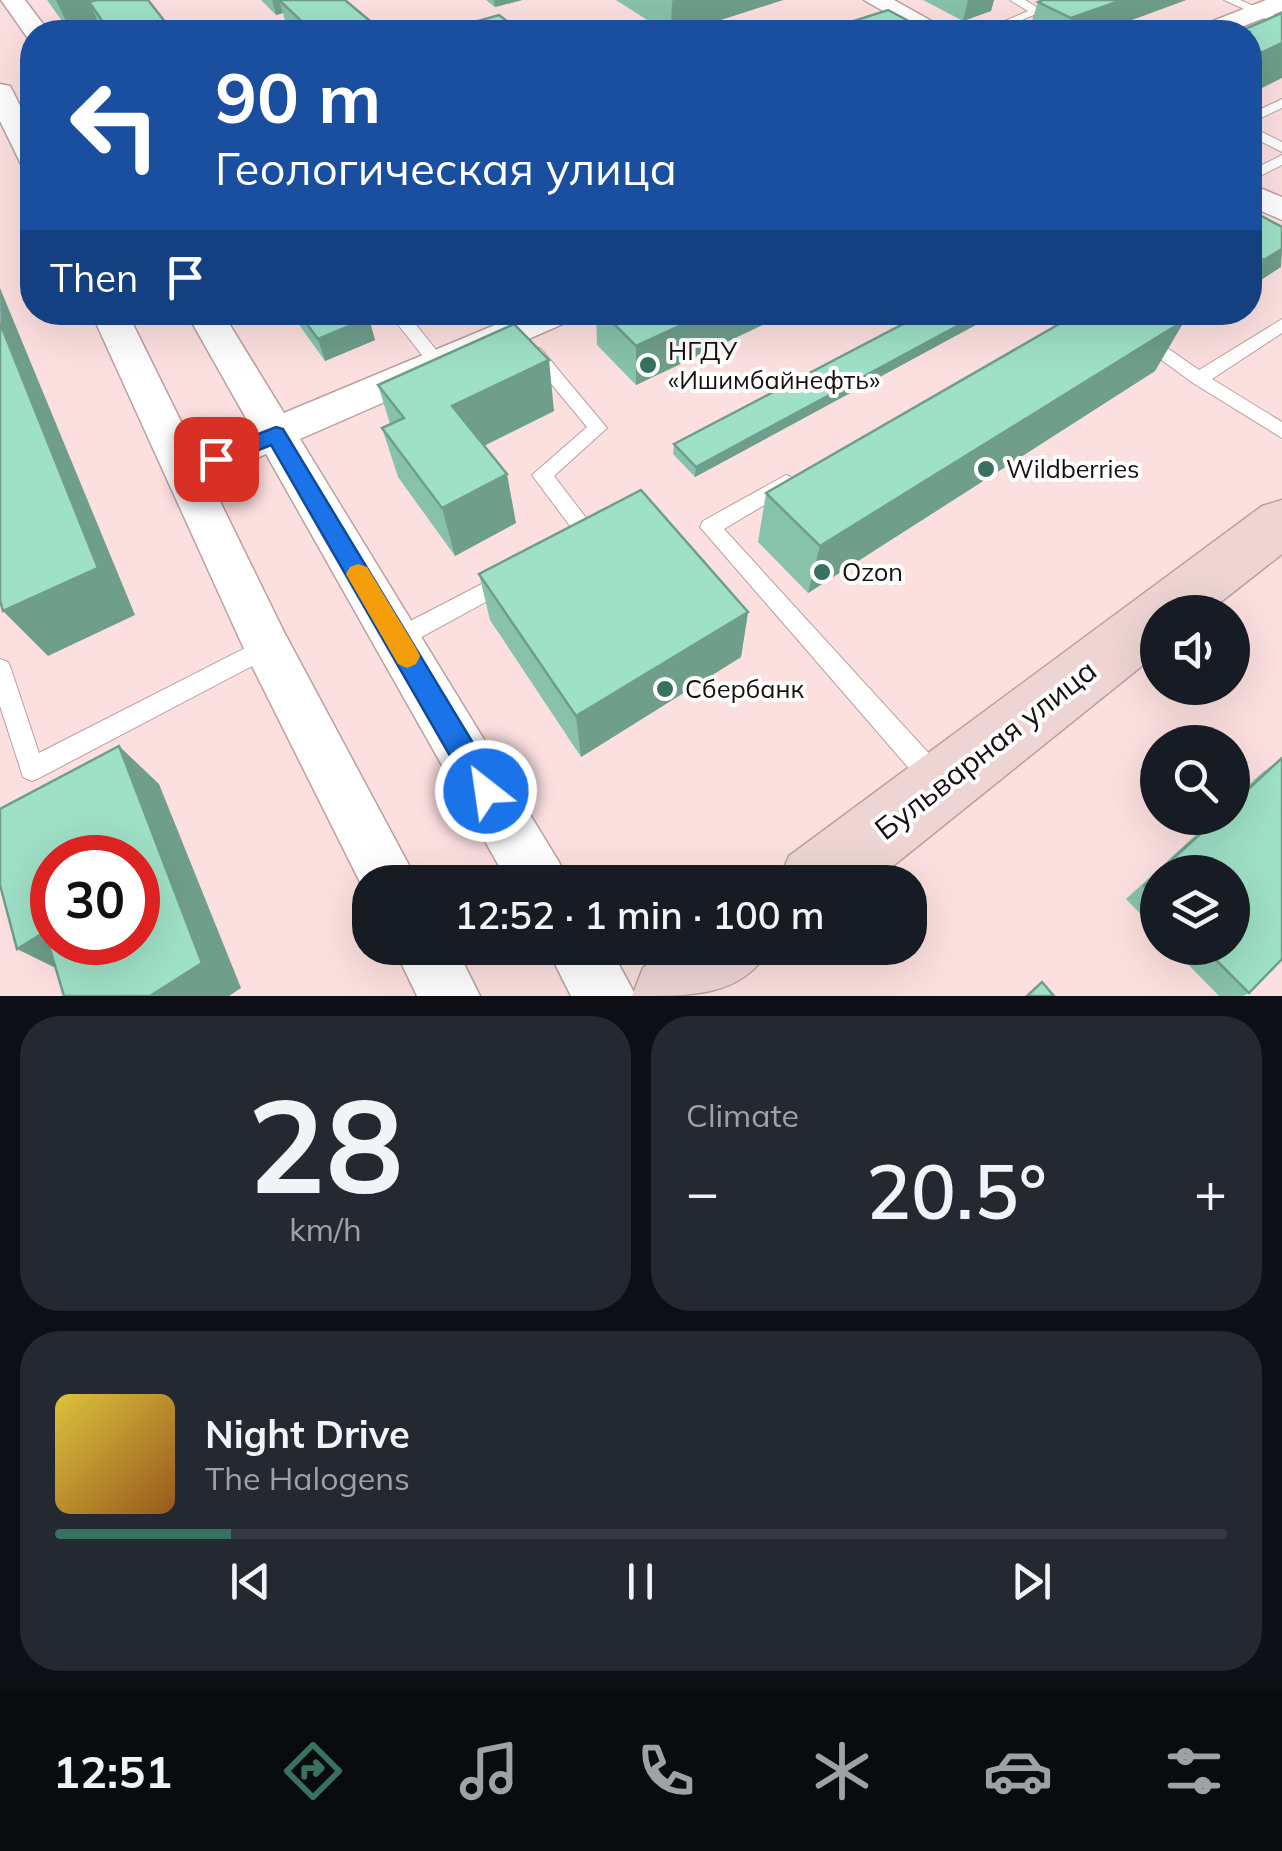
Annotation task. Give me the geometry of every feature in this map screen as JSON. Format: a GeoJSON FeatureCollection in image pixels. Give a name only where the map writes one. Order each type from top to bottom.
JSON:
{"type":"FeatureCollection","features":[{"type":"Feature","properties":{"kind":"main road"},"geometry":{"type":"LineString","coordinates":[[1186,595],[1282,522]]}},
{"type":"Feature","properties":{"kind":"main road","name":"Бульварная улица"},"geometry":{"type":"LineString","coordinates":[[837,865],[1140,631]]}},
{"type":"Feature","properties":{"kind":"main road"},"geometry":{"type":"LineString","coordinates":[[671,996],[710,965]]}},
{"type":"Feature","properties":{"kind":"street"},"geometry":{"type":"LineString","coordinates":[[876,0],[915,20]]}},
{"type":"Feature","properties":{"kind":"street"},"geometry":{"type":"LineString","coordinates":[[1247,20],[1274,12]]}},
{"type":"Feature","properties":{"kind":"street"},"geometry":{"type":"LineString","coordinates":[[0,92],[20,133]]}},
{"type":"Feature","properties":{"kind":"street"},"geometry":{"type":"LineString","coordinates":[[115,325],[267,647],[381,865]]}},
{"type":"Feature","properties":{"kind":"street"},"geometry":{"type":"LineString","coordinates":[[212,325],[529,865]]}},
{"type":"Feature","properties":{"kind":"street"},"geometry":{"type":"LineString","coordinates":[[187,471],[530,325]]}},
{"type":"Feature","properties":{"kind":"street"},"geometry":{"type":"LineString","coordinates":[[433,965],[449,996]]}},
{"type":"Feature","properties":{"kind":"street"},"geometry":{"type":"LineString","coordinates":[[587,965],[605,996]]}},
{"type":"Feature","properties":{"kind":"lane"},"geometry":{"type":"LineString","coordinates":[[1016,0],[1037,11]]}},
{"type":"Feature","properties":{"kind":"lane"},"geometry":{"type":"LineString","coordinates":[[1230,0],[1274,12]]}},
{"type":"Feature","properties":{"kind":"lane"},"geometry":{"type":"LineString","coordinates":[[1015,20],[1052,6]]}},
{"type":"Feature","properties":{"kind":"lane"},"geometry":{"type":"LineString","coordinates":[[407,325],[439,364]]}},
{"type":"Feature","properties":{"kind":"lane"},"geometry":{"type":"LineString","coordinates":[[1123,325],[1282,431]]}},
{"type":"Feature","properties":{"kind":"lane"},"geometry":{"type":"LineString","coordinates":[[1199,378],[1282,325]]}},
{"type":"Feature","properties":{"kind":"lane"},"geometry":{"type":"LineString","coordinates":[[517,331],[598,428],[542,475],[590,536],[572,545]]}},
{"type":"Feature","properties":{"kind":"lane"},"geometry":{"type":"LineString","coordinates":[[812,468],[710,526],[939,784]]}},
{"type":"Feature","properties":{"kind":"lane"},"geometry":{"type":"LineString","coordinates":[[397,639],[520,574]]}},
{"type":"Feature","properties":{"kind":"lane"},"geometry":{"type":"LineString","coordinates":[[0,669],[32,769],[267,647]]}},
{"type":"Feature","properties":{"kind":"building"},"geometry":{"type":"Polygon","coordinates":[[[148,0],[164,20],[102,20],[89,2],[148,0]]]}},
{"type":"Feature","properties":{"kind":"building"},"geometry":{"type":"Polygon","coordinates":[[[279,0],[345,0],[369,20],[300,20],[279,0]]]}},
{"type":"Feature","properties":{"kind":"building"},"geometry":{"type":"Polygon","coordinates":[[[1122,0],[1071,18],[1038,2],[1122,0]]]}},
{"type":"Feature","properties":{"kind":"building"},"geometry":{"type":"Polygon","coordinates":[[[888,10],[907,20],[857,20],[888,10]]]}},
{"type":"Feature","properties":{"kind":"building"},"geometry":{"type":"Polygon","coordinates":[[[1282,13],[1282,43],[1262,52],[1262,22],[1282,13]]]}},
{"type":"Feature","properties":{"kind":"building"},"geometry":{"type":"Polygon","coordinates":[[[1262,216],[1282,227],[1282,249],[1264,260],[1262,216]]]}},
{"type":"Feature","properties":{"kind":"building"},"geometry":{"type":"Polygon","coordinates":[[[0,323],[98,568],[3,611],[0,600],[0,323]]]}},
{"type":"Feature","properties":{"kind":"building"},"geometry":{"type":"Polygon","coordinates":[[[308,325],[352,325],[318,339],[308,325]]]}},
{"type":"Feature","properties":{"kind":"building"},"geometry":{"type":"Polygon","coordinates":[[[512,325],[549,360],[452,406],[507,474],[442,508],[382,428],[404,418],[378,385],[512,325]]]}},
{"type":"Feature","properties":{"kind":"building"},"geometry":{"type":"Polygon","coordinates":[[[615,325],[682,325],[636,346],[615,325]]]}},
{"type":"Feature","properties":{"kind":"building"},"geometry":{"type":"Polygon","coordinates":[[[901,325],[959,325],[696,467],[674,444],[901,325]]]}},
{"type":"Feature","properties":{"kind":"building"},"geometry":{"type":"Polygon","coordinates":[[[1057,325],[1177,325],[820,546],[766,493],[1057,325]]]}},
{"type":"Feature","properties":{"kind":"building"},"geometry":{"type":"Polygon","coordinates":[[[641,490],[748,612],[576,716],[479,574],[641,490]]]}},
{"type":"Feature","properties":{"kind":"building"},"geometry":{"type":"Polygon","coordinates":[[[119,746],[153,835],[30,835],[30,941],[17,949],[0,885],[0,809],[119,746]]]}},
{"type":"Feature","properties":{"kind":"building"},"geometry":{"type":"Polygon","coordinates":[[[1282,758],[1282,959],[1249,993],[1221,965],[1250,965],[1250,855],[1177,855],[1199,835],[1250,835],[1250,787],[1282,758]]]}},
{"type":"Feature","properties":{"kind":"building"},"geometry":{"type":"Polygon","coordinates":[[[160,853],[202,963],[150,996],[64,996],[55,965],[160,965],[160,853]]]}},
{"type":"Feature","properties":{"kind":"building"},"geometry":{"type":"Polygon","coordinates":[[[1042,982],[1054,996],[1027,996],[1042,982]]]}},
{"type":"Feature","properties":{"kind":"slow traffic"},"geometry":{"type":"LineString","coordinates":[[358,574],[407,656]]}},
{"type":"Feature","properties":{"kind":"place","name":"НГДУ «Ишимбайнефть»"},"geometry":{"type":"Point","coordinates":[648,365]}},
{"type":"Feature","properties":{"kind":"place","name":"Wildberries"},"geometry":{"type":"Point","coordinates":[986,469]}},
{"type":"Feature","properties":{"kind":"place","name":"Ozon"},"geometry":{"type":"Point","coordinates":[822,572]}},
{"type":"Feature","properties":{"kind":"place","name":"Сбербанк"},"geometry":{"type":"Point","coordinates":[665,689]}},
{"type":"Feature","properties":{"kind":"route"},"geometry":{"type":"LineString","coordinates":[[216,459],[276,435],[486,791]]}}]}
